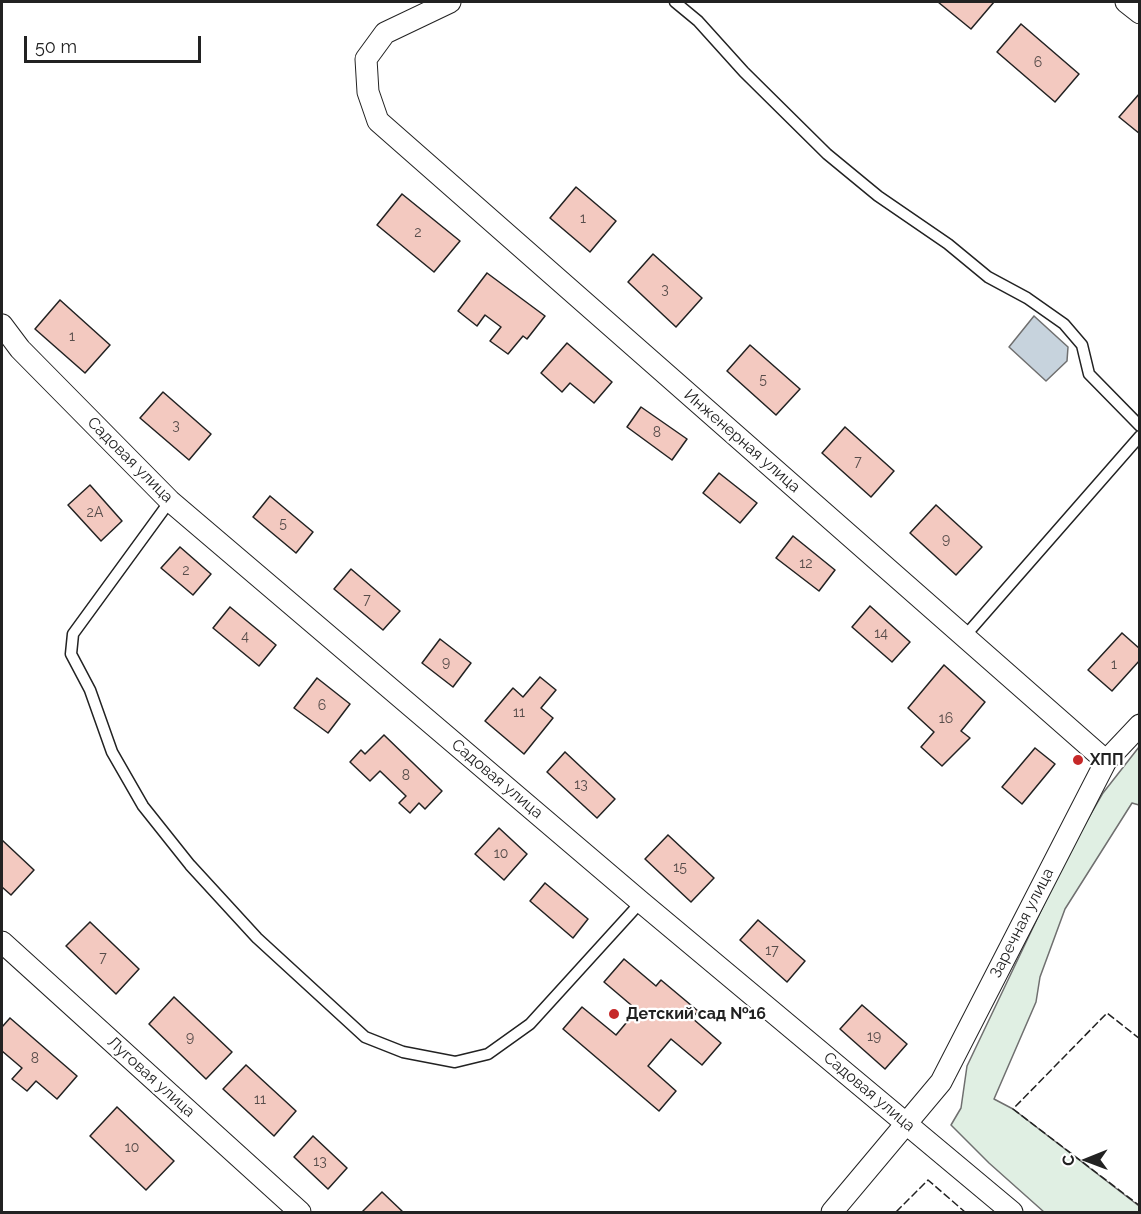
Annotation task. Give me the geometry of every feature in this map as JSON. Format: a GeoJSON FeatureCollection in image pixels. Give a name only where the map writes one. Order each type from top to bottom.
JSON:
{"type":"FeatureCollection","features":[{"type":"Feature","properties":{"kind":"street","name":"Инженерная улица"},"geometry":{"type":"LineString","coordinates":[[450,2],[385,33],[366,59],[368,92],[378,121],[1106,761]]}},
{"type":"Feature","properties":{"kind":"street"},"geometry":{"type":"LineString","coordinates":[[1126,2],[1140,13]]}},
{"type":"Feature","properties":{"kind":"street","name":"Садовая улица"},"geometry":{"type":"LineString","coordinates":[[2,324],[20,349],[170,501],[641,902],[1012,1212]]}},
{"type":"Feature","properties":{"kind":"street","name":"Заречная улица"},"geometry":{"type":"LineString","coordinates":[[832,1212],[941,1082],[1106,761],[1140,725]]}},
{"type":"Feature","properties":{"kind":"street","name":"Луговая улица"},"geometry":{"type":"LineString","coordinates":[[2,942],[300,1212]]}},
{"type":"Feature","properties":{"kind":"lane"},"geometry":{"type":"LineString","coordinates":[[675,2],[698,21],[744,72],[827,154],[878,196],[948,244],[988,277],[1027,298],[1064,324],[1082,345],[1089,374],[1140,426]]}},
{"type":"Feature","properties":{"kind":"lane"},"geometry":{"type":"LineString","coordinates":[[965,636],[1140,436]]}},
{"type":"Feature","properties":{"kind":"lane"},"geometry":{"type":"LineString","coordinates":[[170,501],[73,634],[71,654],[90,690],[112,752],[142,806],[190,864],[257,938],[365,1037],[403,1052],[454,1062],[488,1053],[530,1024],[641,902]]}},
{"type":"Feature","properties":{"kind":"green space"},"geometry":{"type":"Polygon","coordinates":[[[1139,747],[1139,805],[1132,803],[1065,909],[1040,977],[1036,1002],[994,1099],[1013,1109],[1139,1206],[1139,1212],[1044,1212],[951,1125],[961,1108],[967,1066],[1069,852],[1103,793],[1139,747]]]}},
{"type":"Feature","properties":{"kind":"shaded area"},"geometry":{"type":"Polygon","coordinates":[[[1034,316],[1068,347],[1067,361],[1046,381],[1009,347],[1034,316]]]}},
{"type":"Feature","properties":{"kind":"building"},"geometry":{"type":"Polygon","coordinates":[[[938,2],[994,2],[971,29],[938,2]]]}},
{"type":"Feature","properties":{"kind":"building"},"geometry":{"type":"Polygon","coordinates":[[[1021,24],[1079,74],[1055,102],[997,52],[1021,24]]]}},
{"type":"Feature","properties":{"kind":"building"},"geometry":{"type":"Polygon","coordinates":[[[1140,93],[1140,134],[1119,117],[1140,93]]]}},
{"type":"Feature","properties":{"kind":"building"},"geometry":{"type":"Polygon","coordinates":[[[576,187],[616,221],[590,252],[550,218],[576,187]]]}},
{"type":"Feature","properties":{"kind":"building"},"geometry":{"type":"Polygon","coordinates":[[[402,194],[460,241],[434,272],[377,225],[402,194]]]}},
{"type":"Feature","properties":{"kind":"building"},"geometry":{"type":"Polygon","coordinates":[[[653,254],[702,298],[676,327],[628,282],[653,254]]]}},
{"type":"Feature","properties":{"kind":"building"},"geometry":{"type":"Polygon","coordinates":[[[487,273],[545,316],[527,339],[523,336],[508,354],[490,341],[501,327],[485,315],[477,326],[458,311],[487,273]]]}},
{"type":"Feature","properties":{"kind":"building"},"geometry":{"type":"Polygon","coordinates":[[[60,300],[110,345],[85,373],[35,329],[60,300]]]}},
{"type":"Feature","properties":{"kind":"building"},"geometry":{"type":"Polygon","coordinates":[[[567,343],[612,382],[594,403],[570,383],[562,392],[541,373],[567,343]]]}},
{"type":"Feature","properties":{"kind":"building"},"geometry":{"type":"Polygon","coordinates":[[[750,345],[800,389],[776,415],[727,371],[750,345]]]}},
{"type":"Feature","properties":{"kind":"building"},"geometry":{"type":"Polygon","coordinates":[[[163,392],[211,434],[189,460],[140,418],[163,392]]]}},
{"type":"Feature","properties":{"kind":"building"},"geometry":{"type":"Polygon","coordinates":[[[641,407],[687,439],[672,460],[627,427],[641,407]]]}},
{"type":"Feature","properties":{"kind":"building"},"geometry":{"type":"Polygon","coordinates":[[[845,427],[894,471],[871,497],[822,453],[845,427]]]}},
{"type":"Feature","properties":{"kind":"building"},"geometry":{"type":"Polygon","coordinates":[[[719,473],[757,503],[740,523],[703,493],[719,473]]]}},
{"type":"Feature","properties":{"kind":"building"},"geometry":{"type":"Polygon","coordinates":[[[90,485],[122,521],[101,541],[68,505],[90,485]]]}},
{"type":"Feature","properties":{"kind":"building"},"geometry":{"type":"Polygon","coordinates":[[[270,496],[313,532],[296,553],[253,517],[270,496]]]}},
{"type":"Feature","properties":{"kind":"building"},"geometry":{"type":"Polygon","coordinates":[[[936,505],[982,547],[956,575],[910,533],[936,505]]]}},
{"type":"Feature","properties":{"kind":"building"},"geometry":{"type":"Polygon","coordinates":[[[793,536],[835,570],[819,591],[776,558],[793,536]]]}},
{"type":"Feature","properties":{"kind":"building"},"geometry":{"type":"Polygon","coordinates":[[[180,547],[211,574],[193,595],[161,568],[180,547]]]}},
{"type":"Feature","properties":{"kind":"building"},"geometry":{"type":"Polygon","coordinates":[[[351,569],[400,611],[383,630],[334,589],[351,569]]]}},
{"type":"Feature","properties":{"kind":"building"},"geometry":{"type":"Polygon","coordinates":[[[870,606],[910,642],[892,662],[852,627],[870,606]]]}},
{"type":"Feature","properties":{"kind":"building"},"geometry":{"type":"Polygon","coordinates":[[[230,607],[276,645],[259,666],[213,628],[230,607]]]}},
{"type":"Feature","properties":{"kind":"building"},"geometry":{"type":"Polygon","coordinates":[[[1122,633],[1140,649],[1140,660],[1112,691],[1088,670],[1122,633]]]}},
{"type":"Feature","properties":{"kind":"building"},"geometry":{"type":"Polygon","coordinates":[[[440,639],[471,663],[453,687],[422,663],[440,639]]]}},
{"type":"Feature","properties":{"kind":"building"},"geometry":{"type":"Polygon","coordinates":[[[944,665],[985,702],[961,731],[970,738],[942,766],[921,747],[934,732],[908,708],[944,665]]]}},
{"type":"Feature","properties":{"kind":"building"},"geometry":{"type":"Polygon","coordinates":[[[540,677],[556,690],[541,708],[553,718],[524,754],[485,721],[513,688],[523,697],[540,677]]]}},
{"type":"Feature","properties":{"kind":"building"},"geometry":{"type":"Polygon","coordinates":[[[317,678],[350,704],[328,733],[294,708],[317,678]]]}},
{"type":"Feature","properties":{"kind":"building"},"geometry":{"type":"Polygon","coordinates":[[[384,735],[442,791],[425,809],[419,803],[410,813],[399,803],[406,796],[380,771],[370,781],[350,762],[361,750],[365,754],[384,735]]]}},
{"type":"Feature","properties":{"kind":"building"},"geometry":{"type":"Polygon","coordinates":[[[1035,748],[1055,764],[1022,804],[1002,787],[1035,748]]]}},
{"type":"Feature","properties":{"kind":"building"},"geometry":{"type":"Polygon","coordinates":[[[565,752],[615,799],[597,818],[547,772],[565,752]]]}},
{"type":"Feature","properties":{"kind":"building"},"geometry":{"type":"Polygon","coordinates":[[[499,828],[527,854],[504,880],[475,854],[499,828]]]}},
{"type":"Feature","properties":{"kind":"building"},"geometry":{"type":"Polygon","coordinates":[[[668,835],[714,878],[691,902],[645,859],[668,835]]]}},
{"type":"Feature","properties":{"kind":"building"},"geometry":{"type":"Polygon","coordinates":[[[2,840],[34,870],[11,895],[2,887],[2,840]]]}},
{"type":"Feature","properties":{"kind":"building"},"geometry":{"type":"Polygon","coordinates":[[[545,883],[588,919],[573,938],[530,901],[545,883]]]}},
{"type":"Feature","properties":{"kind":"building"},"geometry":{"type":"Polygon","coordinates":[[[758,920],[805,961],[787,982],[740,940],[758,920]]]}},
{"type":"Feature","properties":{"kind":"building"},"geometry":{"type":"Polygon","coordinates":[[[90,922],[139,969],[116,994],[66,946],[90,922]]]}},
{"type":"Feature","properties":{"kind":"building"},"geometry":{"type":"Polygon","coordinates":[[[624,959],[656,986],[661,980],[698,1011],[692,1018],[721,1043],[702,1065],[671,1039],[648,1066],[676,1091],[659,1111],[563,1029],[582,1007],[616,1035],[637,1010],[604,982],[624,959]]]}},
{"type":"Feature","properties":{"kind":"building"},"geometry":{"type":"Polygon","coordinates":[[[174,997],[232,1052],[206,1079],[149,1024],[174,997]]]}},
{"type":"Feature","properties":{"kind":"building"},"geometry":{"type":"Polygon","coordinates":[[[862,1005],[907,1044],[885,1069],[840,1029],[862,1005]]]}},
{"type":"Feature","properties":{"kind":"building"},"geometry":{"type":"Polygon","coordinates":[[[10,1018],[77,1076],[57,1099],[36,1081],[27,1091],[12,1079],[22,1068],[2,1051],[2,1027],[10,1018]]]}},
{"type":"Feature","properties":{"kind":"building"},"geometry":{"type":"Polygon","coordinates":[[[246,1065],[296,1111],[274,1136],[223,1089],[246,1065]]]}},
{"type":"Feature","properties":{"kind":"building"},"geometry":{"type":"Polygon","coordinates":[[[117,1107],[174,1161],[146,1190],[90,1136],[117,1107]]]}},
{"type":"Feature","properties":{"kind":"building"},"geometry":{"type":"Polygon","coordinates":[[[313,1136],[347,1168],[328,1189],[294,1157],[313,1136]]]}},
{"type":"Feature","properties":{"kind":"building"},"geometry":{"type":"Polygon","coordinates":[[[382,1192],[403,1212],[362,1212],[382,1192]]]}},
{"type":"Feature","properties":{"kind":"fence"},"geometry":{"type":"LineString","coordinates":[[1140,1039],[1107,1013],[1013,1109],[1140,1206]]}},
{"type":"Feature","properties":{"kind":"fence"},"geometry":{"type":"LineString","coordinates":[[896,1212],[928,1180],[965,1212]]}},
{"type":"Feature","properties":{"kind":"place","name":"ХПП"},"geometry":{"type":"Point","coordinates":[1078,760]}},
{"type":"Feature","properties":{"kind":"place","name":"Детский сад №16"},"geometry":{"type":"Point","coordinates":[614,1014]}}]}
